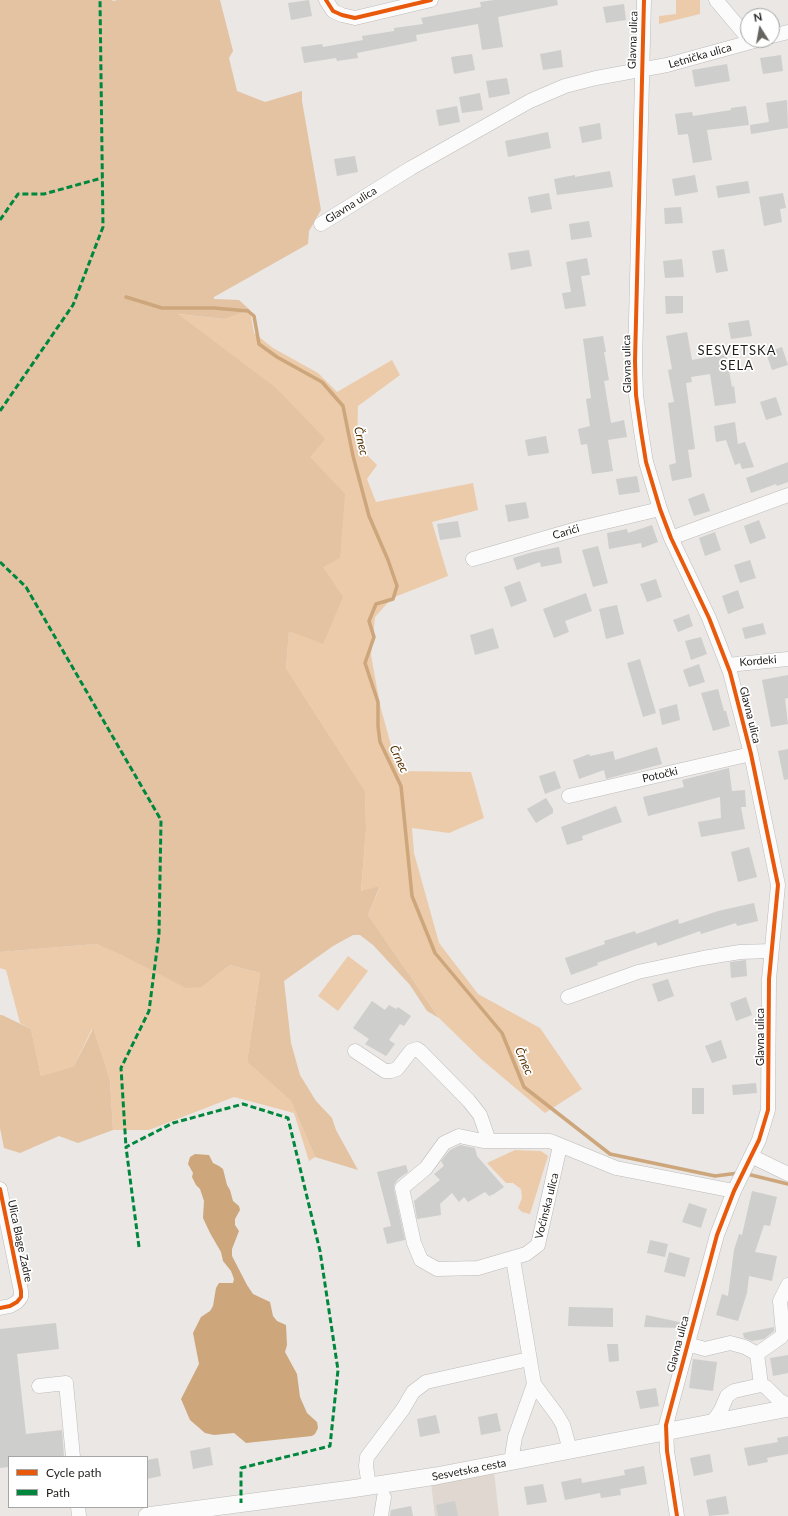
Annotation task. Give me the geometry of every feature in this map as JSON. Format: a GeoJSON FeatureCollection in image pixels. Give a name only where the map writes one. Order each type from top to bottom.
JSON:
{"type":"FeatureCollection","features":[{"type":"Feature","properties":{"kind":"main road","name":"Sesvetska cesta"},"geometry":{"type":"LineString","coordinates":[[147,1516],[436,1476],[788,1407]]}},
{"type":"Feature","properties":{"kind":"street"},"geometry":{"type":"LineString","coordinates":[[326,0],[332,11],[342,16],[355,18],[430,0]]}},
{"type":"Feature","properties":{"kind":"street","name":"Glavna ulica"},"geometry":{"type":"LineString","coordinates":[[644,0],[641,70],[635,361],[636,395],[646,462],[660,509],[671,538],[709,618],[728,665],[783,886],[771,951],[769,979],[768,1110],[765,1122],[717,1235],[667,1417],[665,1432],[677,1516]]}},
{"type":"Feature","properties":{"kind":"street"},"geometry":{"type":"LineString","coordinates":[[716,0],[740,27]]}},
{"type":"Feature","properties":{"kind":"street","name":"Letnička ulica"},"geometry":{"type":"LineString","coordinates":[[641,70],[667,66],[740,44]]}},
{"type":"Feature","properties":{"kind":"street","name":"Glavna ulica"},"geometry":{"type":"LineString","coordinates":[[321,224],[411,168],[530,101],[564,86],[596,78],[641,70]]}},
{"type":"Feature","properties":{"kind":"street"},"geometry":{"type":"LineString","coordinates":[[671,538],[788,495]]}},
{"type":"Feature","properties":{"kind":"street","name":"Carići"},"geometry":{"type":"LineString","coordinates":[[473,559],[580,528],[660,509]]}},
{"type":"Feature","properties":{"kind":"street","name":"Kordeki"},"geometry":{"type":"LineString","coordinates":[[728,665],[788,658]]}},
{"type":"Feature","properties":{"kind":"street","name":"Potočki"},"geometry":{"type":"LineString","coordinates":[[569,796],[751,754]]}},
{"type":"Feature","properties":{"kind":"street"},"geometry":{"type":"LineString","coordinates":[[568,997],[638,972],[703,958],[740,952],[771,951]]}},
{"type":"Feature","properties":{"kind":"street"},"geometry":{"type":"LineString","coordinates":[[355,1051],[385,1071],[391,1071],[397,1069],[411,1051],[420,1051],[469,1101],[480,1115],[489,1141]]}},
{"type":"Feature","properties":{"kind":"street","name":"Voćinska ulica"},"geometry":{"type":"LineString","coordinates":[[560,1146],[538,1245],[526,1254],[478,1268],[438,1269],[421,1260],[414,1243],[402,1188],[426,1168],[444,1143],[459,1136],[489,1141],[550,1141],[616,1168],[737,1185]]}},
{"type":"Feature","properties":{"kind":"street"},"geometry":{"type":"LineString","coordinates":[[749,1161],[788,1174]]}},
{"type":"Feature","properties":{"kind":"street","name":"Ulica Blage Zadre"},"geometry":{"type":"LineString","coordinates":[[0,1189],[21,1291],[17,1302],[10,1306],[0,1308]]}},
{"type":"Feature","properties":{"kind":"street"},"geometry":{"type":"LineString","coordinates":[[513,1258],[534,1384],[557,1415],[563,1426],[570,1450]]}},
{"type":"Feature","properties":{"kind":"street"},"geometry":{"type":"LineString","coordinates":[[757,1354],[781,1337],[783,1333],[780,1301],[788,1285]]}},
{"type":"Feature","properties":{"kind":"street"},"geometry":{"type":"LineString","coordinates":[[687,1344],[705,1349],[730,1344],[745,1347],[757,1354]]}},
{"type":"Feature","properties":{"kind":"street"},"geometry":{"type":"LineString","coordinates":[[757,1354],[761,1386]]}},
{"type":"Feature","properties":{"kind":"street"},"geometry":{"type":"LineString","coordinates":[[369,1486],[366,1457],[403,1409],[413,1392],[426,1382],[529,1359]]}},
{"type":"Feature","properties":{"kind":"street"},"geometry":{"type":"LineString","coordinates":[[39,1386],[66,1383],[73,1456]]}},
{"type":"Feature","properties":{"kind":"street"},"geometry":{"type":"LineString","coordinates":[[511,1462],[515,1437],[534,1384]]}},
{"type":"Feature","properties":{"kind":"street"},"geometry":{"type":"LineString","coordinates":[[712,1423],[718,1416],[727,1396],[734,1391],[761,1386],[766,1387],[788,1407]]}},
{"type":"Feature","properties":{"kind":"street"},"geometry":{"type":"LineString","coordinates":[[382,1516],[384,1497]]}},
{"type":"Feature","properties":{"kind":"shaded area"},"geometry":{"type":"Polygon","coordinates":[[[0,0],[220,0],[233,51],[229,58],[237,91],[265,102],[302,91],[302,101],[321,210],[309,231],[308,244],[214,297],[214,299],[239,300],[250,310],[225,319],[178,314],[276,388],[325,439],[310,457],[345,494],[340,558],[323,567],[343,597],[323,644],[289,631],[286,668],[365,791],[366,829],[361,891],[380,886],[368,915],[439,1018],[427,1011],[410,985],[373,945],[360,935],[353,935],[333,946],[284,981],[291,1043],[300,1075],[316,1101],[332,1118],[336,1130],[358,1170],[315,1157],[291,1101],[247,1062],[260,973],[230,965],[202,987],[186,988],[122,955],[96,944],[0,952],[0,0]]]}},
{"type":"Feature","properties":{"kind":"shaded area"},"geometry":{"type":"Polygon","coordinates":[[[676,0],[700,0],[700,14],[659,24],[659,16],[676,14],[676,0]]]}},
{"type":"Feature","properties":{"kind":"shaded area"},"geometry":{"type":"Polygon","coordinates":[[[250,310],[254,333],[273,348],[318,373],[337,392],[392,360],[400,375],[358,406],[357,445],[377,465],[367,479],[376,502],[473,483],[478,510],[432,522],[448,576],[392,598],[375,617],[371,655],[380,705],[398,771],[471,772],[484,818],[449,833],[412,828],[414,853],[439,943],[478,994],[540,1028],[582,1089],[545,1113],[481,1059],[439,1018],[368,915],[380,887],[361,892],[366,829],[365,791],[286,668],[289,631],[323,567],[310,457],[177,314],[225,319],[250,310]]]}},
{"type":"Feature","properties":{"kind":"shaded area"},"geometry":{"type":"Polygon","coordinates":[[[96,944],[202,987],[230,965],[260,973],[247,1062],[291,1101],[315,1157],[309,1161],[294,1113],[234,1097],[149,1130],[113,1130],[110,1080],[92,1029],[74,1066],[41,1076],[31,1029],[20,1023],[6,970],[0,968],[0,952],[96,944]]]}},
{"type":"Feature","properties":{"kind":"shaded area"},"geometry":{"type":"Polygon","coordinates":[[[348,956],[368,971],[338,1011],[318,996],[348,956]]]}},
{"type":"Feature","properties":{"kind":"shaded area"},"geometry":{"type":"Polygon","coordinates":[[[0,1015],[31,1029],[41,1076],[74,1066],[93,1029],[110,1080],[113,1130],[78,1143],[59,1136],[20,1153],[4,1148],[0,1128],[0,1015]]]}},
{"type":"Feature","properties":{"kind":"shaded area"},"geometry":{"type":"Polygon","coordinates":[[[515,1150],[541,1151],[548,1156],[530,1214],[522,1212],[518,1208],[522,1198],[521,1189],[513,1183],[506,1183],[487,1163],[515,1150]]]}},
{"type":"Feature","properties":{"kind":"shaded area"},"geometry":{"type":"Polygon","coordinates":[[[195,1154],[209,1155],[213,1163],[223,1169],[233,1201],[239,1206],[240,1210],[235,1219],[235,1225],[239,1231],[232,1249],[232,1256],[253,1294],[270,1302],[273,1316],[277,1321],[286,1325],[287,1345],[285,1352],[297,1374],[300,1397],[307,1413],[317,1422],[318,1428],[312,1436],[246,1443],[234,1433],[214,1435],[205,1433],[190,1420],[181,1399],[199,1364],[193,1333],[201,1317],[210,1311],[213,1306],[216,1288],[219,1283],[233,1283],[234,1279],[231,1271],[223,1261],[221,1252],[203,1218],[204,1201],[200,1189],[192,1177],[193,1173],[188,1164],[190,1157],[195,1154]]]}},
{"type":"Feature","properties":{"kind":"shaded area"},"geometry":{"type":"Polygon","coordinates":[[[494,1471],[499,1516],[435,1516],[431,1483],[494,1471]]]}},
{"type":"Feature","properties":{"kind":"building"},"geometry":{"type":"Polygon","coordinates":[[[309,0],[312,16],[291,20],[288,3],[309,0]]]}},
{"type":"Feature","properties":{"kind":"building"},"geometry":{"type":"Polygon","coordinates":[[[494,0],[557,0],[558,5],[498,17],[503,47],[482,50],[478,24],[416,35],[417,41],[357,53],[358,58],[337,61],[336,58],[304,63],[301,47],[322,44],[323,47],[363,40],[362,36],[394,31],[394,28],[423,24],[421,18],[481,7],[480,2],[494,0]]]}},
{"type":"Feature","properties":{"kind":"building"},"geometry":{"type":"Polygon","coordinates":[[[624,4],[626,20],[606,23],[603,7],[624,4]]]}},
{"type":"Feature","properties":{"kind":"building"},"geometry":{"type":"Polygon","coordinates":[[[561,50],[563,67],[543,70],[540,54],[561,50]]]}},
{"type":"Feature","properties":{"kind":"building"},"geometry":{"type":"Polygon","coordinates":[[[472,54],[475,70],[454,74],[451,57],[472,54]]]}},
{"type":"Feature","properties":{"kind":"building"},"geometry":{"type":"Polygon","coordinates":[[[781,55],[783,71],[763,74],[760,58],[781,55]]]}},
{"type":"Feature","properties":{"kind":"building"},"geometry":{"type":"Polygon","coordinates":[[[727,64],[730,81],[695,87],[692,70],[727,64]]]}},
{"type":"Feature","properties":{"kind":"building"},"geometry":{"type":"Polygon","coordinates":[[[507,78],[510,94],[489,98],[486,81],[507,78]]]}},
{"type":"Feature","properties":{"kind":"building"},"geometry":{"type":"Polygon","coordinates":[[[480,93],[483,110],[462,113],[459,97],[480,93]]]}},
{"type":"Feature","properties":{"kind":"building"},"geometry":{"type":"Polygon","coordinates":[[[787,100],[788,128],[751,134],[750,125],[769,122],[766,103],[787,100]]]}},
{"type":"Feature","properties":{"kind":"building"},"geometry":{"type":"Polygon","coordinates":[[[457,106],[460,122],[439,126],[436,110],[457,106]]]}},
{"type":"Feature","properties":{"kind":"building"},"geometry":{"type":"Polygon","coordinates":[[[746,106],[749,125],[707,130],[712,160],[693,163],[688,134],[678,135],[675,114],[692,112],[693,116],[746,106]]]}},
{"type":"Feature","properties":{"kind":"building"},"geometry":{"type":"Polygon","coordinates":[[[600,123],[602,139],[582,143],[579,127],[600,123]]]}},
{"type":"Feature","properties":{"kind":"building"},"geometry":{"type":"Polygon","coordinates":[[[548,132],[551,148],[508,157],[505,141],[548,132]]]}},
{"type":"Feature","properties":{"kind":"building"},"geometry":{"type":"Polygon","coordinates":[[[355,156],[358,172],[337,176],[334,159],[355,156]]]}},
{"type":"Feature","properties":{"kind":"building"},"geometry":{"type":"Polygon","coordinates":[[[610,171],[613,187],[557,195],[554,179],[610,171]]]}},
{"type":"Feature","properties":{"kind":"building"},"geometry":{"type":"Polygon","coordinates":[[[695,175],[698,192],[675,196],[672,179],[695,175]]]}},
{"type":"Feature","properties":{"kind":"building"},"geometry":{"type":"Polygon","coordinates":[[[748,181],[750,193],[718,198],[716,186],[748,181]]]}},
{"type":"Feature","properties":{"kind":"building"},"geometry":{"type":"Polygon","coordinates":[[[549,193],[552,209],[531,213],[528,197],[549,193]]]}},
{"type":"Feature","properties":{"kind":"building"},"geometry":{"type":"Polygon","coordinates":[[[783,193],[786,208],[780,209],[782,222],[764,226],[759,197],[783,193]]]}},
{"type":"Feature","properties":{"kind":"building"},"geometry":{"type":"Polygon","coordinates":[[[681,207],[683,223],[665,224],[664,208],[681,207]]]}},
{"type":"Feature","properties":{"kind":"building"},"geometry":{"type":"Polygon","coordinates":[[[589,221],[592,237],[571,240],[569,224],[589,221]]]}},
{"type":"Feature","properties":{"kind":"building"},"geometry":{"type":"Polygon","coordinates":[[[724,249],[728,271],[716,273],[712,251],[724,249]]]}},
{"type":"Feature","properties":{"kind":"building"},"geometry":{"type":"Polygon","coordinates":[[[529,250],[532,266],[511,270],[508,253],[529,250]]]}},
{"type":"Feature","properties":{"kind":"building"},"geometry":{"type":"Polygon","coordinates":[[[587,258],[590,275],[581,276],[586,306],[565,309],[562,293],[571,292],[566,262],[587,258]]]}},
{"type":"Feature","properties":{"kind":"building"},"geometry":{"type":"Polygon","coordinates":[[[682,259],[684,277],[665,278],[663,261],[682,259]]]}},
{"type":"Feature","properties":{"kind":"building"},"geometry":{"type":"Polygon","coordinates":[[[665,296],[683,296],[683,313],[666,314],[665,296]]]}},
{"type":"Feature","properties":{"kind":"building"},"geometry":{"type":"Polygon","coordinates":[[[749,320],[752,336],[731,339],[728,323],[749,320]]]}},
{"type":"Feature","properties":{"kind":"building"},"geometry":{"type":"Polygon","coordinates":[[[687,332],[692,360],[726,354],[732,387],[734,386],[736,403],[715,406],[710,374],[691,377],[692,382],[686,383],[695,449],[688,450],[692,477],[672,481],[669,465],[676,463],[668,403],[674,402],[668,370],[672,369],[666,336],[687,332]]]}},
{"type":"Feature","properties":{"kind":"building"},"geometry":{"type":"Polygon","coordinates":[[[603,336],[609,380],[604,381],[611,423],[624,420],[627,437],[608,440],[613,471],[592,474],[587,444],[581,445],[578,429],[590,426],[586,399],[591,398],[583,339],[603,336]]]}},
{"type":"Feature","properties":{"kind":"building"},"geometry":{"type":"Polygon","coordinates":[[[782,347],[788,365],[772,370],[766,353],[782,347]]]}},
{"type":"Feature","properties":{"kind":"building"},"geometry":{"type":"Polygon","coordinates":[[[776,397],[782,415],[766,420],[760,402],[776,397]]]}},
{"type":"Feature","properties":{"kind":"building"},"geometry":{"type":"Polygon","coordinates":[[[735,422],[738,444],[745,442],[754,467],[742,469],[740,463],[735,465],[726,440],[716,442],[714,426],[735,422]]]}},
{"type":"Feature","properties":{"kind":"building"},"geometry":{"type":"Polygon","coordinates":[[[546,436],[549,453],[528,456],[525,440],[546,436]]]}},
{"type":"Feature","properties":{"kind":"building"},"geometry":{"type":"Polygon","coordinates":[[[788,462],[788,482],[777,486],[776,484],[751,493],[746,478],[788,462]]]}},
{"type":"Feature","properties":{"kind":"building"},"geometry":{"type":"Polygon","coordinates":[[[637,476],[640,492],[619,495],[616,479],[637,476]]]}},
{"type":"Feature","properties":{"kind":"building"},"geometry":{"type":"Polygon","coordinates":[[[704,493],[710,511],[694,516],[688,499],[704,493]]]}},
{"type":"Feature","properties":{"kind":"building"},"geometry":{"type":"Polygon","coordinates":[[[526,502],[529,518],[508,522],[505,505],[526,502]]]}},
{"type":"Feature","properties":{"kind":"building"},"geometry":{"type":"Polygon","coordinates":[[[759,520],[766,538],[750,544],[744,526],[759,520]]]}},
{"type":"Feature","properties":{"kind":"building"},"geometry":{"type":"Polygon","coordinates":[[[458,521],[461,537],[440,540],[437,524],[458,521]]]}},
{"type":"Feature","properties":{"kind":"building"},"geometry":{"type":"Polygon","coordinates":[[[652,525],[658,542],[642,548],[641,543],[609,549],[607,533],[627,529],[628,533],[652,525]]]}},
{"type":"Feature","properties":{"kind":"building"},"geometry":{"type":"Polygon","coordinates":[[[715,532],[721,550],[705,556],[699,538],[715,532]]]}},
{"type":"Feature","properties":{"kind":"building"},"geometry":{"type":"Polygon","coordinates":[[[598,546],[608,583],[593,587],[582,550],[598,546]]]}},
{"type":"Feature","properties":{"kind":"building"},"geometry":{"type":"Polygon","coordinates":[[[559,547],[562,563],[541,567],[540,562],[517,570],[513,558],[559,547]]]}},
{"type":"Feature","properties":{"kind":"building"},"geometry":{"type":"Polygon","coordinates":[[[750,560],[756,578],[740,583],[734,565],[750,560]]]}},
{"type":"Feature","properties":{"kind":"building"},"geometry":{"type":"Polygon","coordinates":[[[656,579],[662,597],[647,602],[640,584],[656,579]]]}},
{"type":"Feature","properties":{"kind":"building"},"geometry":{"type":"Polygon","coordinates":[[[520,581],[527,601],[511,607],[504,587],[520,581]]]}},
{"type":"Feature","properties":{"kind":"building"},"geometry":{"type":"Polygon","coordinates":[[[738,590],[744,608],[728,614],[722,596],[738,590]]]}},
{"type":"Feature","properties":{"kind":"building"},"geometry":{"type":"Polygon","coordinates":[[[586,593],[592,611],[565,621],[569,632],[554,638],[543,609],[586,593]]]}},
{"type":"Feature","properties":{"kind":"building"},"geometry":{"type":"Polygon","coordinates":[[[617,605],[624,634],[606,639],[599,609],[617,605]]]}},
{"type":"Feature","properties":{"kind":"building"},"geometry":{"type":"Polygon","coordinates":[[[689,614],[693,626],[678,632],[673,620],[689,614]]]}},
{"type":"Feature","properties":{"kind":"building"},"geometry":{"type":"Polygon","coordinates":[[[763,623],[766,634],[745,639],[742,628],[763,623]]]}},
{"type":"Feature","properties":{"kind":"building"},"geometry":{"type":"Polygon","coordinates":[[[493,628],[499,648],[475,655],[470,635],[493,628]]]}},
{"type":"Feature","properties":{"kind":"building"},"geometry":{"type":"Polygon","coordinates":[[[701,637],[707,654],[691,660],[685,641],[701,637]]]}},
{"type":"Feature","properties":{"kind":"building"},"geometry":{"type":"Polygon","coordinates":[[[640,659],[656,713],[643,717],[627,663],[640,659]]]}},
{"type":"Feature","properties":{"kind":"building"},"geometry":{"type":"Polygon","coordinates":[[[699,664],[705,682],[689,687],[683,670],[699,664]]]}},
{"type":"Feature","properties":{"kind":"building"},"geometry":{"type":"Polygon","coordinates":[[[788,675],[788,698],[785,699],[788,724],[771,727],[762,680],[788,675]]]}},
{"type":"Feature","properties":{"kind":"building"},"geometry":{"type":"Polygon","coordinates":[[[718,689],[730,726],[713,731],[701,693],[718,689]]]}},
{"type":"Feature","properties":{"kind":"building"},"geometry":{"type":"Polygon","coordinates":[[[677,704],[680,720],[662,725],[659,709],[677,704]]]}},
{"type":"Feature","properties":{"kind":"building"},"geometry":{"type":"Polygon","coordinates":[[[657,747],[662,764],[606,779],[604,770],[579,779],[573,760],[589,754],[590,756],[613,751],[615,760],[657,747]]]}},
{"type":"Feature","properties":{"kind":"building"},"geometry":{"type":"Polygon","coordinates":[[[788,749],[788,779],[784,780],[778,751],[788,749]]]}},
{"type":"Feature","properties":{"kind":"building"},"geometry":{"type":"Polygon","coordinates":[[[729,768],[732,791],[745,790],[746,807],[741,807],[745,829],[701,837],[698,822],[721,818],[720,797],[648,816],[643,797],[684,787],[682,780],[729,768]]]}},
{"type":"Feature","properties":{"kind":"building"},"geometry":{"type":"Polygon","coordinates":[[[555,771],[561,788],[545,794],[539,776],[555,771]]]}},
{"type":"Feature","properties":{"kind":"building"},"geometry":{"type":"Polygon","coordinates":[[[546,798],[553,809],[553,813],[536,823],[527,809],[546,798]]]}},
{"type":"Feature","properties":{"kind":"building"},"geometry":{"type":"Polygon","coordinates":[[[616,806],[622,822],[582,836],[583,840],[567,845],[561,827],[616,806]]]}},
{"type":"Feature","properties":{"kind":"building"},"geometry":{"type":"Polygon","coordinates":[[[749,847],[757,877],[738,882],[731,852],[749,847]]]}},
{"type":"Feature","properties":{"kind":"building"},"geometry":{"type":"Polygon","coordinates":[[[754,903],[758,921],[737,926],[736,923],[701,934],[700,931],[658,946],[656,942],[597,963],[598,965],[571,975],[565,958],[605,944],[604,941],[635,931],[636,934],[678,919],[679,924],[718,911],[754,903]]]}},
{"type":"Feature","properties":{"kind":"building"},"geometry":{"type":"Polygon","coordinates":[[[746,960],[747,976],[731,978],[730,962],[746,960]]]}},
{"type":"Feature","properties":{"kind":"building"},"geometry":{"type":"Polygon","coordinates":[[[668,979],[674,996],[658,1002],[652,984],[668,979]]]}},
{"type":"Feature","properties":{"kind":"building"},"geometry":{"type":"Polygon","coordinates":[[[746,997],[752,1015],[736,1021],[730,1003],[746,997]]]}},
{"type":"Feature","properties":{"kind":"building"},"geometry":{"type":"Polygon","coordinates":[[[372,1001],[385,1010],[389,1005],[396,1009],[398,1007],[411,1016],[404,1026],[400,1024],[389,1040],[395,1044],[386,1056],[365,1044],[369,1039],[353,1028],[372,1001]]]}},
{"type":"Feature","properties":{"kind":"building"},"geometry":{"type":"Polygon","coordinates":[[[721,1040],[727,1058],[712,1063],[705,1046],[721,1040]]]}},
{"type":"Feature","properties":{"kind":"building"},"geometry":{"type":"Polygon","coordinates":[[[756,1083],[757,1093],[733,1095],[732,1085],[756,1083]]]}},
{"type":"Feature","properties":{"kind":"building"},"geometry":{"type":"Polygon","coordinates":[[[692,1088],[704,1088],[704,1114],[692,1114],[692,1088]]]}},
{"type":"Feature","properties":{"kind":"building"},"geometry":{"type":"Polygon","coordinates":[[[460,1145],[475,1148],[477,1156],[504,1187],[489,1196],[485,1192],[468,1202],[464,1197],[459,1202],[452,1193],[440,1204],[441,1215],[417,1219],[414,1201],[440,1180],[434,1174],[444,1166],[441,1161],[450,1150],[460,1145]]]}},
{"type":"Feature","properties":{"kind":"building"},"geometry":{"type":"Polygon","coordinates":[[[406,1165],[408,1172],[398,1179],[394,1185],[405,1240],[387,1244],[383,1228],[391,1226],[377,1172],[406,1165]]]}},
{"type":"Feature","properties":{"kind":"building"},"geometry":{"type":"Polygon","coordinates":[[[752,1191],[777,1197],[770,1226],[764,1225],[755,1252],[777,1256],[772,1281],[749,1276],[747,1293],[738,1321],[716,1315],[722,1294],[728,1296],[734,1250],[739,1234],[742,1235],[752,1191]]]}},
{"type":"Feature","properties":{"kind":"building"},"geometry":{"type":"Polygon","coordinates":[[[689,1203],[707,1209],[701,1228],[682,1222],[689,1203]]]}},
{"type":"Feature","properties":{"kind":"building"},"geometry":{"type":"Polygon","coordinates":[[[650,1240],[668,1244],[665,1257],[647,1253],[650,1240]]]}},
{"type":"Feature","properties":{"kind":"building"},"geometry":{"type":"Polygon","coordinates":[[[669,1252],[690,1258],[685,1277],[664,1272],[669,1252]]]}},
{"type":"Feature","properties":{"kind":"building"},"geometry":{"type":"Polygon","coordinates":[[[569,1307],[613,1308],[613,1327],[568,1326],[569,1307]]]}},
{"type":"Feature","properties":{"kind":"building"},"geometry":{"type":"Polygon","coordinates":[[[646,1315],[684,1323],[683,1328],[644,1327],[646,1315]]]}},
{"type":"Feature","properties":{"kind":"building"},"geometry":{"type":"Polygon","coordinates":[[[56,1323],[59,1349],[17,1354],[26,1434],[62,1430],[64,1456],[8,1456],[8,1467],[0,1468],[0,1329],[56,1323]]]}},
{"type":"Feature","properties":{"kind":"building"},"geometry":{"type":"Polygon","coordinates":[[[774,1327],[774,1331],[764,1339],[752,1341],[744,1338],[743,1333],[774,1327]]]}},
{"type":"Feature","properties":{"kind":"building"},"geometry":{"type":"Polygon","coordinates":[[[607,1344],[618,1344],[619,1361],[609,1362],[607,1344]]]}},
{"type":"Feature","properties":{"kind":"building"},"geometry":{"type":"Polygon","coordinates":[[[788,1355],[788,1373],[773,1376],[770,1358],[788,1355]]]}},
{"type":"Feature","properties":{"kind":"building"},"geometry":{"type":"Polygon","coordinates":[[[693,1359],[717,1362],[713,1391],[689,1388],[693,1359]]]}},
{"type":"Feature","properties":{"kind":"building"},"geometry":{"type":"Polygon","coordinates":[[[656,1388],[659,1406],[640,1409],[636,1391],[656,1388]]]}},
{"type":"Feature","properties":{"kind":"building"},"geometry":{"type":"Polygon","coordinates":[[[497,1413],[501,1431],[481,1435],[478,1417],[497,1413]]]}},
{"type":"Feature","properties":{"kind":"building"},"geometry":{"type":"Polygon","coordinates":[[[436,1415],[440,1433],[420,1437],[417,1419],[436,1415]]]}},
{"type":"Feature","properties":{"kind":"building"},"geometry":{"type":"Polygon","coordinates":[[[788,1436],[788,1454],[767,1458],[768,1462],[748,1466],[744,1448],[778,1442],[777,1438],[788,1436]]]}},
{"type":"Feature","properties":{"kind":"building"},"geometry":{"type":"Polygon","coordinates":[[[210,1447],[213,1465],[193,1469],[190,1451],[210,1447]]]}},
{"type":"Feature","properties":{"kind":"building"},"geometry":{"type":"Polygon","coordinates":[[[710,1454],[713,1472],[694,1476],[690,1458],[710,1454]]]}},
{"type":"Feature","properties":{"kind":"building"},"geometry":{"type":"Polygon","coordinates":[[[158,1458],[161,1476],[148,1479],[148,1460],[158,1458]]]}},
{"type":"Feature","properties":{"kind":"building"},"geometry":{"type":"Polygon","coordinates":[[[644,1466],[647,1484],[620,1489],[621,1495],[601,1498],[600,1493],[565,1500],[561,1482],[581,1478],[582,1483],[625,1475],[624,1470],[644,1466]]]}},
{"type":"Feature","properties":{"kind":"building"},"geometry":{"type":"Polygon","coordinates":[[[543,1484],[547,1502],[527,1505],[524,1487],[543,1484]]]}},
{"type":"Feature","properties":{"kind":"building"},"geometry":{"type":"Polygon","coordinates":[[[726,1496],[729,1514],[709,1516],[706,1500],[726,1496]]]}},
{"type":"Feature","properties":{"kind":"building"},"geometry":{"type":"Polygon","coordinates":[[[455,1501],[458,1516],[438,1516],[436,1505],[455,1501]]]}},
{"type":"Feature","properties":{"kind":"building"},"geometry":{"type":"Polygon","coordinates":[[[411,1506],[413,1516],[390,1516],[391,1510],[411,1506]]]}},
{"type":"Feature","properties":{"kind":"waterway","name":"Črnec"},"geometry":{"type":"LineString","coordinates":[[126,297],[162,308],[214,308],[248,311],[254,316],[259,344],[277,357],[322,382],[343,406],[353,456],[369,516],[388,560],[397,586],[393,599],[376,604],[369,621],[374,637],[365,663],[378,702],[380,742],[401,786],[412,896],[435,953],[502,1033],[524,1087],[610,1154],[715,1176],[739,1173]]}},
{"type":"Feature","properties":{"kind":"waterway","name":"Črnec"},"geometry":{"type":"LineString","coordinates":[[747,1174],[788,1184]]}},
{"type":"Feature","properties":{"kind":"marked path"},"geometry":{"type":"LineString","coordinates":[[0,411],[73,305],[103,227],[100,0]]}},
{"type":"Feature","properties":{"kind":"marked path"},"geometry":{"type":"LineString","coordinates":[[0,220],[18,194],[44,194],[102,178]]}},
{"type":"Feature","properties":{"kind":"marked path"},"geometry":{"type":"LineString","coordinates":[[0,562],[26,587],[161,820],[159,934],[149,1011],[121,1068],[126,1147]]}},
{"type":"Feature","properties":{"kind":"marked path"},"geometry":{"type":"LineString","coordinates":[[139,1247],[126,1147],[173,1123],[243,1104],[288,1118],[320,1251],[338,1370],[330,1446],[241,1468],[241,1503]]}},
{"type":"Feature","properties":{"kind":"cycle path"},"geometry":{"type":"LineString","coordinates":[[326,0],[333,11],[355,18],[431,0]]}},
{"type":"Feature","properties":{"kind":"cycle path"},"geometry":{"type":"LineString","coordinates":[[644,0],[635,361],[636,395],[641,431],[646,462],[660,509],[671,538],[709,618],[730,672],[751,754],[778,885],[769,979],[768,1110],[759,1140],[734,1191],[717,1235],[666,1425],[667,1451],[677,1516]]}},
{"type":"Feature","properties":{"kind":"cycle path"},"geometry":{"type":"LineString","coordinates":[[0,1189],[21,1291],[21,1297],[17,1302],[10,1306],[0,1308]]}},
{"type":"Feature","properties":{"kind":"district","name":"SESVETSKA SELA"},"geometry":{"type":"Point","coordinates":[737,358]}}]}
